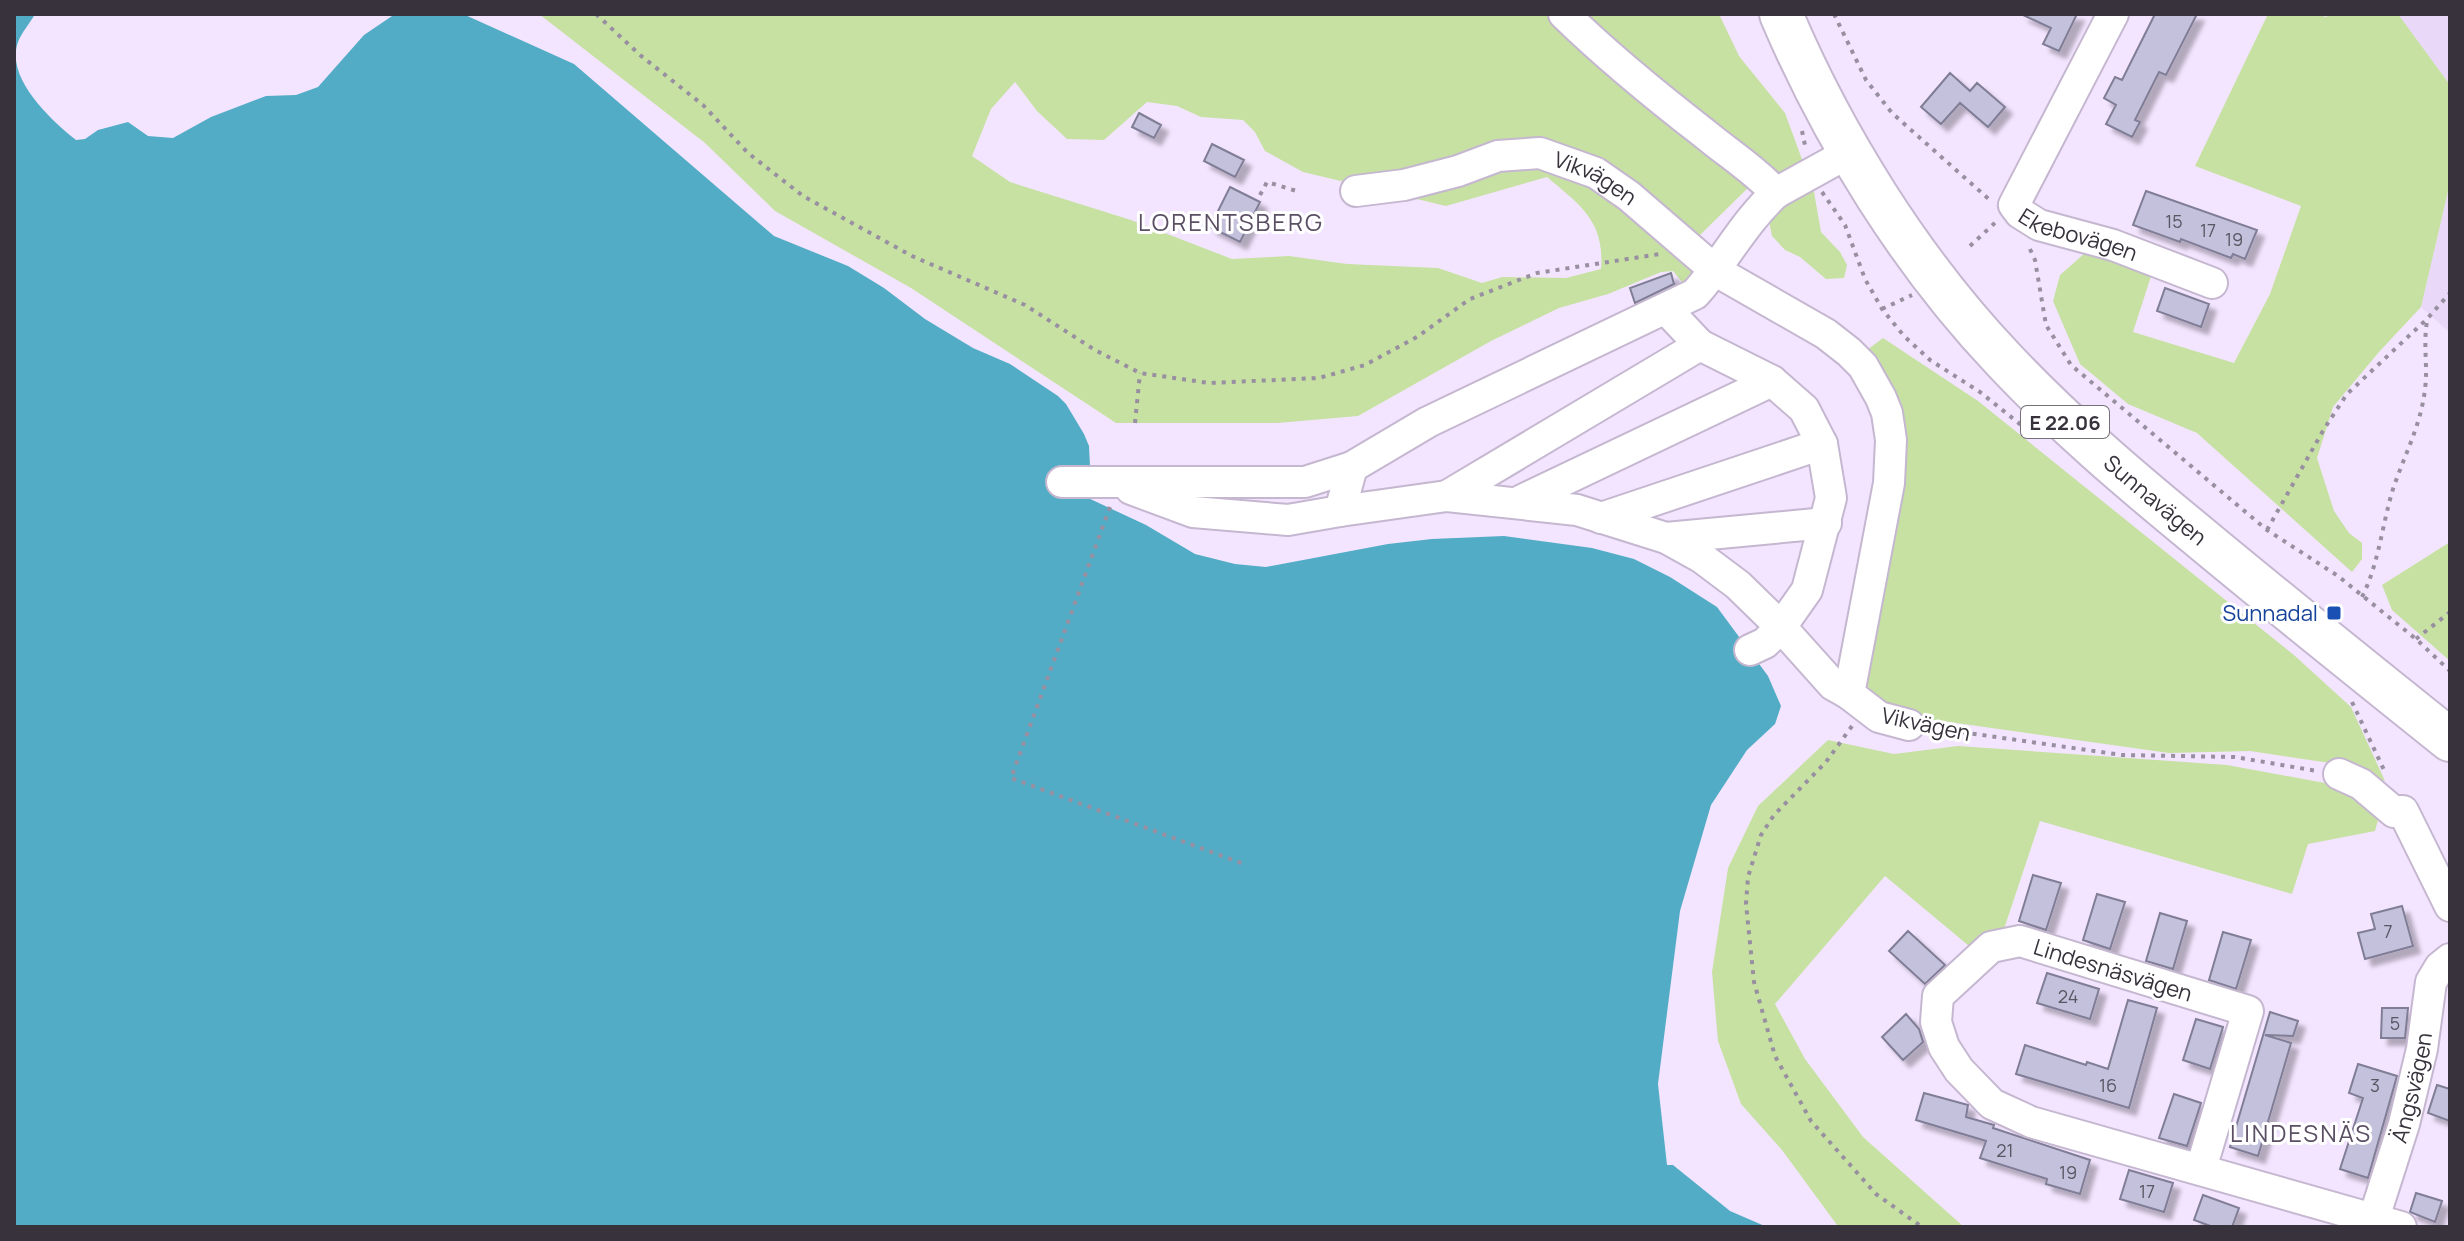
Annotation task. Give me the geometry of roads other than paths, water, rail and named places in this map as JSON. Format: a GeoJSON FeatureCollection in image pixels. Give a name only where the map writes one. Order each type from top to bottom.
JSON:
{"type":"FeatureCollection","features":[{"type":"Feature","properties":{"kind":"highway","name":"Sunnavägen"},"geometry":{"type":"LineString","coordinates":[[1781,14],[1810,78],[1850,152],[1900,230],[1958,307],[2002,358],[2067,424],[2267,594],[2450,740]]}},
{"type":"Feature","properties":{"kind":"highway","name":"Sunnavägen"},"geometry":{"type":"LineString","coordinates":[[1811,14],[1862,118],[1916,206],[1936,235],[2026,344],[2127,443],[2450,706]]}},
{"type":"Feature","properties":{"kind":"street"},"geometry":{"type":"LineString","coordinates":[[1564,14],[1606,54],[1708,137],[1744,162],[1776,193]]}},
{"type":"Feature","properties":{"kind":"street","name":"Ekebovägen"},"geometry":{"type":"LineString","coordinates":[[2113,14],[2010,210],[2039,225],[2113,245],[2212,283]]}},
{"type":"Feature","properties":{"kind":"street"},"geometry":{"type":"LineString","coordinates":[[1113,489],[1305,482],[1352,467],[1428,422],[1695,294],[1716,271],[1747,222],[1776,193],[1850,152]]}},
{"type":"Feature","properties":{"kind":"street","name":"Vikvägen"},"geometry":{"type":"LineString","coordinates":[[1356,191],[1404,185],[1458,171],[1498,156],[1540,153],[1596,173],[1629,196],[1716,271],[1840,342],[1863,366],[1887,413],[1891,440],[1889,483],[1857,701],[1879,717],[1909,725]]}},
{"type":"Feature","properties":{"kind":"street"},"geometry":{"type":"LineString","coordinates":[[1667,310],[1700,345],[1772,381],[1804,409],[1822,444],[1831,498],[1807,590],[1781,627],[1765,643],[1750,650]]}},
{"type":"Feature","properties":{"kind":"street"},"geometry":{"type":"LineString","coordinates":[[1447,496],[1700,345]]}},
{"type":"Feature","properties":{"kind":"street"},"geometry":{"type":"LineString","coordinates":[[1517,502],[1772,381]]}},
{"type":"Feature","properties":{"kind":"street"},"geometry":{"type":"LineString","coordinates":[[1601,518],[1822,444]]}},
{"type":"Feature","properties":{"kind":"street"},"geometry":{"type":"LineString","coordinates":[[1340,511],[1352,467]]}},
{"type":"Feature","properties":{"kind":"street"},"geometry":{"type":"LineString","coordinates":[[1062,482],[1113,489],[1193,512],[1288,520],[1447,496],[1577,510],[1666,538],[1702,558],[1738,585],[1833,685],[1857,701]]}},
{"type":"Feature","properties":{"kind":"street"},"geometry":{"type":"LineString","coordinates":[[1666,538],[1826,523]]}},
{"type":"Feature","properties":{"kind":"street"},"geometry":{"type":"LineString","coordinates":[[2339,774],[2361,784],[2394,812],[2403,811],[2450,906]]}},
{"type":"Feature","properties":{"kind":"street","name":"Lindesnäsvägen"},"geometry":{"type":"LineString","coordinates":[[2201,1169],[2248,1011],[2020,941],[1991,947],[1938,996],[1936,1022],[1944,1047],[1959,1070],[1992,1104],[2031,1122],[2388,1223]]}},
{"type":"Feature","properties":{"kind":"street","name":"Ängsvägen"},"geometry":{"type":"LineString","coordinates":[[2388,1223],[2404,1124],[2422,1049],[2431,982],[2440,967],[2450,959]]}},
{"type":"Feature","properties":{"kind":"water"},"geometry":{"type":"Polygon","coordinates":[[[14,14],[35,14],[18,42],[18,70],[24,84],[43,110],[76,140],[128,122],[148,136],[173,138],[211,117],[266,96],[296,95],[318,87],[364,35],[395,14],[463,14],[574,64],[774,236],[848,266],[925,319],[973,348],[1010,364],[1058,396],[1084,434],[1089,446],[1090,466],[1056,471],[1086,497],[1146,525],[1195,554],[1235,564],[1266,567],[1388,544],[1504,536],[1592,548],[1634,559],[1670,577],[1717,607],[1768,676],[1781,706],[1775,724],[1747,750],[1711,805],[1680,911],[1658,1084],[1667,1165],[1673,1165],[1730,1211],[1767,1227],[14,1227],[14,14]]]}},
{"type":"Feature","properties":{"kind":"place","name":"Sunnadal"},"geometry":{"type":"Point","coordinates":[2334,613]}},
{"type":"Feature","properties":{"kind":"district","name":"LORENTSBERG"},"geometry":{"type":"Point","coordinates":[1231,221]}},
{"type":"Feature","properties":{"kind":"district","name":"LINDESNÄS"},"geometry":{"type":"Point","coordinates":[2301,1132]}}]}
